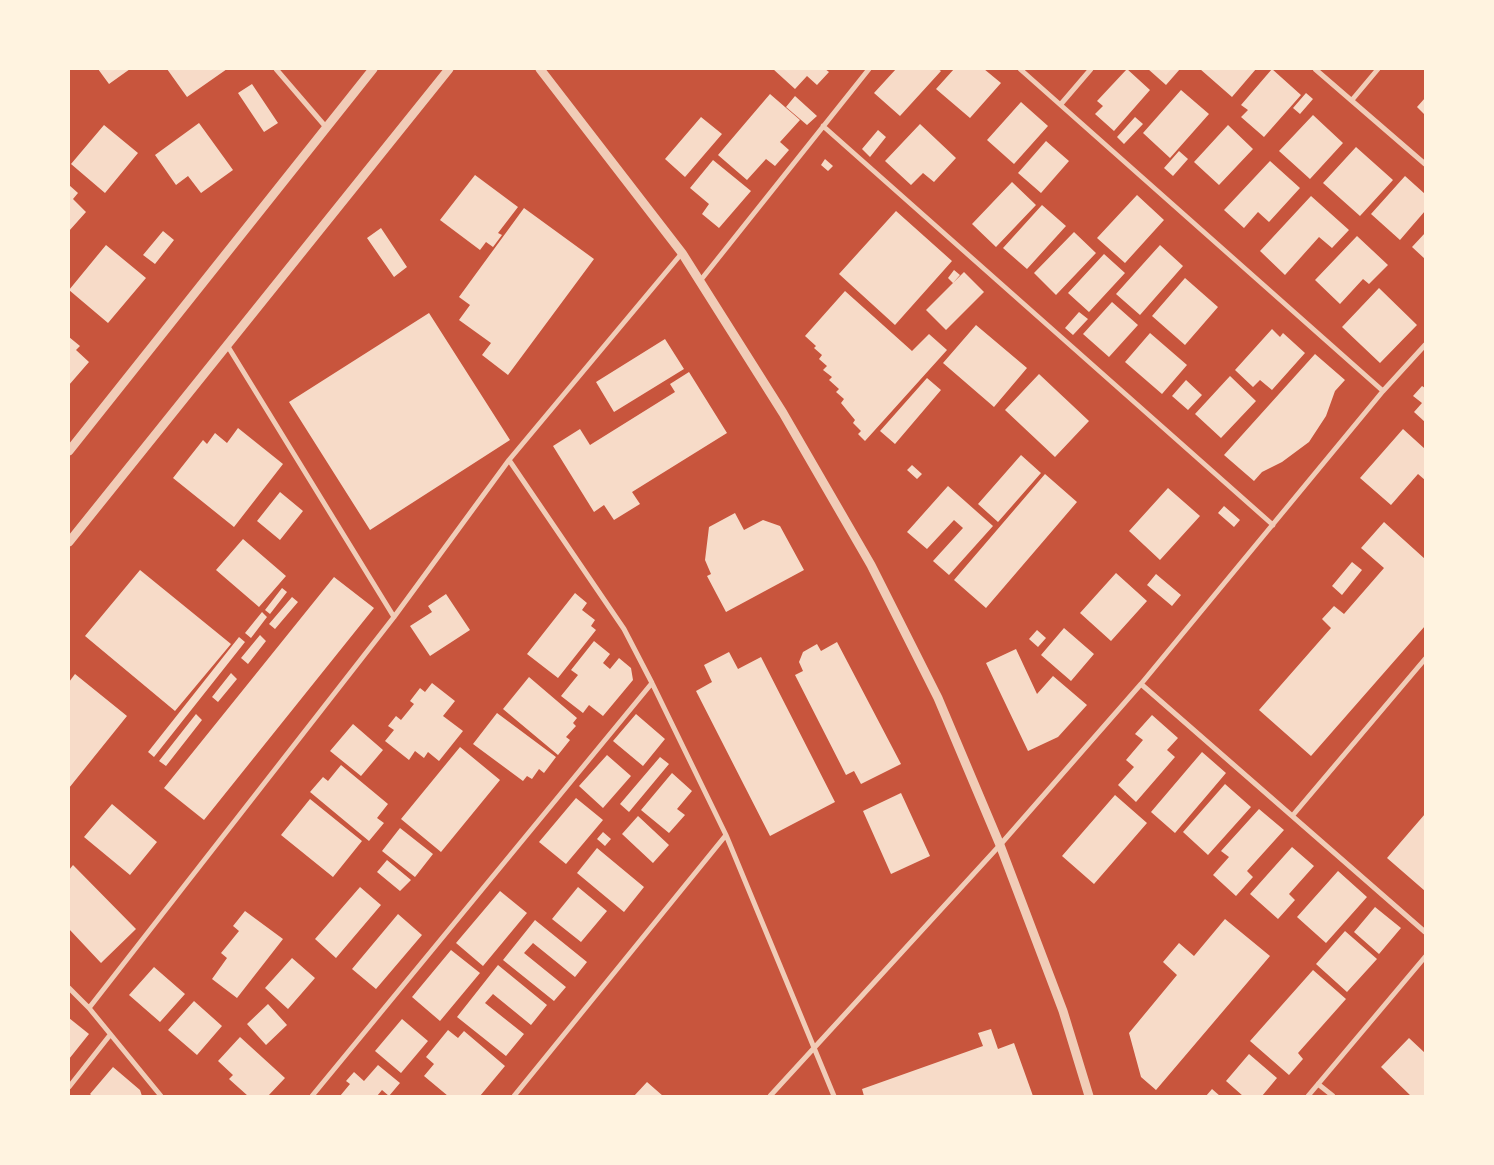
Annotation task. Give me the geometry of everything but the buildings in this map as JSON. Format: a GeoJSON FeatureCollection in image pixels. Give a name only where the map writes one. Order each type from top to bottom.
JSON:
{"type":"FeatureCollection","features":[{"type":"Feature","properties":{"kind":"street"},"geometry":{"type":"LineString","coordinates":[[276,69],[326,126]]}},
{"type":"Feature","properties":{"kind":"street"},"geometry":{"type":"LineString","coordinates":[[70,446],[373,69]]}},
{"type":"Feature","properties":{"kind":"street"},"geometry":{"type":"LineString","coordinates":[[69,542],[449,69]]}},
{"type":"Feature","properties":{"kind":"street"},"geometry":{"type":"LineString","coordinates":[[540,69],[682,253],[783,413],[871,565],[938,698],[1000,845],[1063,1011],[1089,1096]]}},
{"type":"Feature","properties":{"kind":"street"},"geometry":{"type":"LineString","coordinates":[[700,281],[869,69]]}},
{"type":"Feature","properties":{"kind":"street"},"geometry":{"type":"LineString","coordinates":[[1020,69],[1383,391]]}},
{"type":"Feature","properties":{"kind":"street"},"geometry":{"type":"LineString","coordinates":[[1060,104],[1091,69]]}},
{"type":"Feature","properties":{"kind":"street"},"geometry":{"type":"LineString","coordinates":[[1315,69],[1425,164]]}},
{"type":"Feature","properties":{"kind":"street"},"geometry":{"type":"LineString","coordinates":[[1352,100],[1378,69]]}},
{"type":"Feature","properties":{"kind":"street"},"geometry":{"type":"LineString","coordinates":[[823,126],[1273,525]]}},
{"type":"Feature","properties":{"kind":"street"},"geometry":{"type":"LineString","coordinates":[[89,1008],[394,617],[509,460],[682,253]]}},
{"type":"Feature","properties":{"kind":"street"},"geometry":{"type":"LineString","coordinates":[[770,1096],[1000,845],[1141,684],[1383,391],[1425,344]]}},
{"type":"Feature","properties":{"kind":"street"},"geometry":{"type":"LineString","coordinates":[[227,345],[394,617]]}},
{"type":"Feature","properties":{"kind":"street"},"geometry":{"type":"LineString","coordinates":[[509,460],[624,629],[652,682],[726,835],[834,1096]]}},
{"type":"Feature","properties":{"kind":"street"},"geometry":{"type":"LineString","coordinates":[[1293,815],[1425,659]]}},
{"type":"Feature","properties":{"kind":"street"},"geometry":{"type":"LineString","coordinates":[[312,1096],[652,682]]}},
{"type":"Feature","properties":{"kind":"street"},"geometry":{"type":"LineString","coordinates":[[1141,684],[1425,932]]}},
{"type":"Feature","properties":{"kind":"street"},"geometry":{"type":"LineString","coordinates":[[514,1096],[726,835]]}},
{"type":"Feature","properties":{"kind":"street"},"geometry":{"type":"LineString","coordinates":[[1308,1096],[1425,957]]}},
{"type":"Feature","properties":{"kind":"street"},"geometry":{"type":"LineString","coordinates":[[69,988],[89,1008],[161,1096]]}},
{"type":"Feature","properties":{"kind":"street"},"geometry":{"type":"LineString","coordinates":[[69,1087],[110,1035]]}},
{"type":"Feature","properties":{"kind":"street"},"geometry":{"type":"LineString","coordinates":[[1318,1084],[1333,1096]]}}]}
